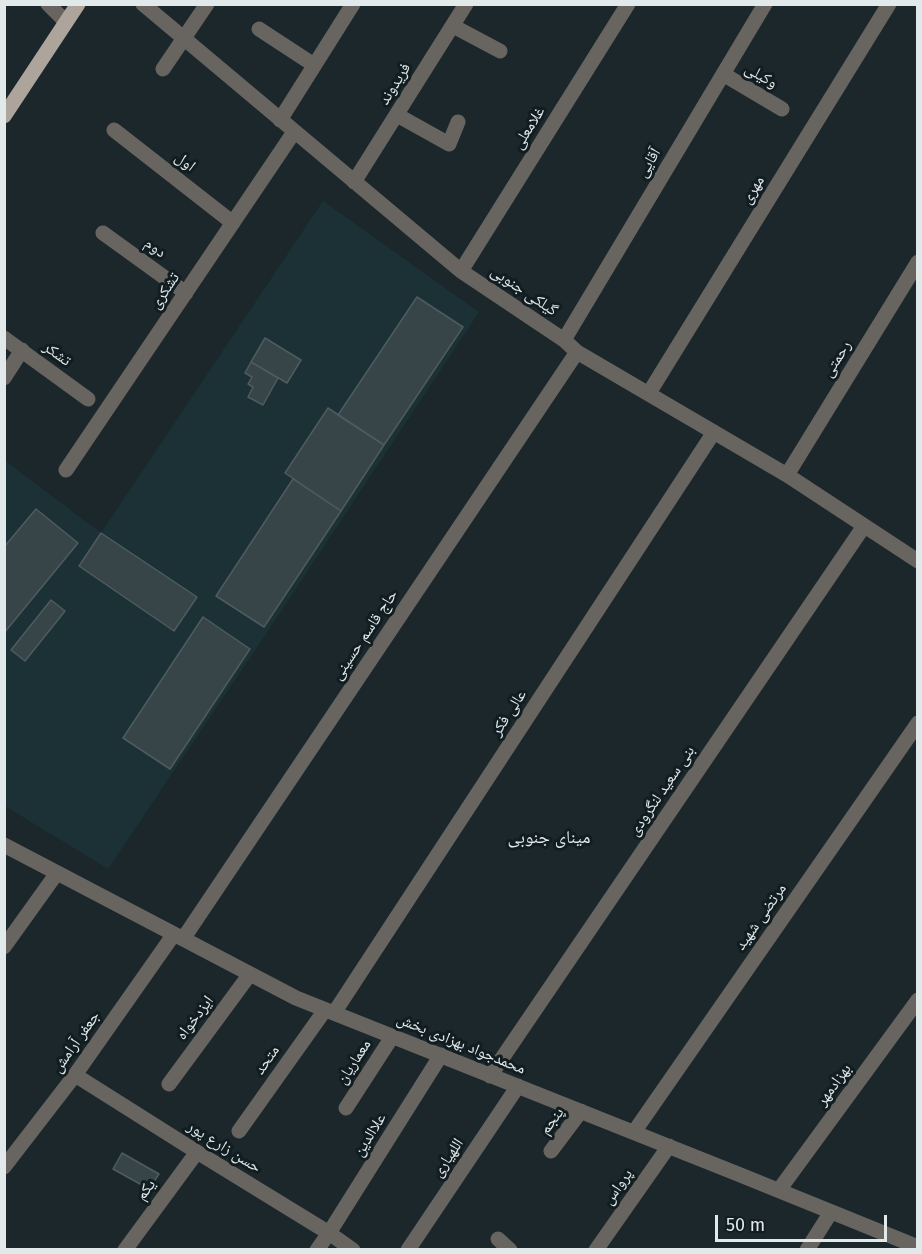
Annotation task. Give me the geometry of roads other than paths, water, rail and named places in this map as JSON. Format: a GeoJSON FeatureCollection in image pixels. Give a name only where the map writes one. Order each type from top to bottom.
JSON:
{"type":"FeatureCollection","features":[{"type":"Feature","properties":{"kind":"main road"},"geometry":{"type":"LineString","coordinates":[[4,116],[78,4]]}},
{"type":"Feature","properties":{"kind":"street"},"geometry":{"type":"LineString","coordinates":[[48,4],[66,22]]}},
{"type":"Feature","properties":{"kind":"street","name":"گیلکی جنوبی"},"geometry":{"type":"LineString","coordinates":[[143,4],[461,271],[564,340],[577,352],[787,475],[918,561]]}},
{"type":"Feature","properties":{"kind":"street"},"geometry":{"type":"LineString","coordinates":[[163,69],[207,4]]}},
{"type":"Feature","properties":{"kind":"street"},"geometry":{"type":"LineString","coordinates":[[280,120],[353,4]]}},
{"type":"Feature","properties":{"kind":"street","name":"فریدوند"},"geometry":{"type":"LineString","coordinates":[[354,182],[466,4]]}},
{"type":"Feature","properties":{"kind":"street","name":"غلامعلی"},"geometry":{"type":"LineString","coordinates":[[461,271],[628,4]]}},
{"type":"Feature","properties":{"kind":"street","name":"آقایی"},"geometry":{"type":"LineString","coordinates":[[564,340],[765,4]]}},
{"type":"Feature","properties":{"kind":"street","name":"مهری"},"geometry":{"type":"LineString","coordinates":[[649,393],[889,4]]}},
{"type":"Feature","properties":{"kind":"street"},"geometry":{"type":"LineString","coordinates":[[453,26],[500,51]]}},
{"type":"Feature","properties":{"kind":"street"},"geometry":{"type":"LineString","coordinates":[[259,28],[314,65]]}},
{"type":"Feature","properties":{"kind":"street","name":"وکیلی"},"geometry":{"type":"LineString","coordinates":[[723,74],[782,109]]}},
{"type":"Feature","properties":{"kind":"street"},"geometry":{"type":"LineString","coordinates":[[397,115],[449,144],[458,122]]}},
{"type":"Feature","properties":{"kind":"street","name":"اول"},"geometry":{"type":"LineString","coordinates":[[114,130],[233,223]]}},
{"type":"Feature","properties":{"kind":"street","name":"تشکری"},"geometry":{"type":"LineString","coordinates":[[66,470],[294,132]]}},
{"type":"Feature","properties":{"kind":"street","name":"دوم"},"geometry":{"type":"LineString","coordinates":[[103,233],[186,293]]}},
{"type":"Feature","properties":{"kind":"street","name":"رحمتی"},"geometry":{"type":"LineString","coordinates":[[787,475],[918,262]]}},
{"type":"Feature","properties":{"kind":"street","name":"تشکر"},"geometry":{"type":"LineString","coordinates":[[4,338],[88,399]]}},
{"type":"Feature","properties":{"kind":"street"},"geometry":{"type":"LineString","coordinates":[[4,378],[22,351]]}},
{"type":"Feature","properties":{"kind":"street","name":"حاج قاسم حسینی"},"geometry":{"type":"LineString","coordinates":[[178,936],[577,352]]}},
{"type":"Feature","properties":{"kind":"street","name":"عالی فکر"},"geometry":{"type":"LineString","coordinates":[[329,1012],[714,432]]}},
{"type":"Feature","properties":{"kind":"street","name":"بنی سعید لنگرودی"},"geometry":{"type":"LineString","coordinates":[[490,1076],[864,526]]}},
{"type":"Feature","properties":{"kind":"street","name":"مرتضی شهید"},"geometry":{"type":"LineString","coordinates":[[634,1132],[918,723]]}},
{"type":"Feature","properties":{"kind":"street","name":"محمدجواد بهزادی بخش"},"geometry":{"type":"LineString","coordinates":[[4,845],[296,999],[917,1246]]}},
{"type":"Feature","properties":{"kind":"street"},"geometry":{"type":"LineString","coordinates":[[4,947],[57,873]]}},
{"type":"Feature","properties":{"kind":"street","name":"جعفر آرامش"},"geometry":{"type":"LineString","coordinates":[[4,1167],[178,936]]}},
{"type":"Feature","properties":{"kind":"street","name":"ایزدخواه"},"geometry":{"type":"LineString","coordinates":[[169,1083],[250,974]]}},
{"type":"Feature","properties":{"kind":"street","name":"بهزادمهر"},"geometry":{"type":"LineString","coordinates":[[779,1190],[918,1000]]}},
{"type":"Feature","properties":{"kind":"street","name":"متحد"},"geometry":{"type":"LineString","coordinates":[[239,1131],[329,1012]]}},
{"type":"Feature","properties":{"kind":"street","name":"معماریان"},"geometry":{"type":"LineString","coordinates":[[346,1108],[393,1037]]}},
{"type":"Feature","properties":{"kind":"street","name":"علاالدین"},"geometry":{"type":"LineString","coordinates":[[317,1250],[441,1055]]}},
{"type":"Feature","properties":{"kind":"street","name":"حسن زارع پور"},"geometry":{"type":"LineString","coordinates":[[75,1075],[353,1250]]}},
{"type":"Feature","properties":{"kind":"street","name":"اللهیاری"},"geometry":{"type":"LineString","coordinates":[[408,1250],[518,1086]]}},
{"type":"Feature","properties":{"kind":"street","name":"پنجم"},"geometry":{"type":"LineString","coordinates":[[551,1151],[581,1111]]}},
{"type":"Feature","properties":{"kind":"street","name":"پرواس"},"geometry":{"type":"LineString","coordinates":[[596,1250],[669,1146]]}},
{"type":"Feature","properties":{"kind":"street","name":"یکم"},"geometry":{"type":"LineString","coordinates":[[125,1250],[196,1152]]}},
{"type":"Feature","properties":{"kind":"street"},"geometry":{"type":"LineString","coordinates":[[807,1250],[831,1212]]}},
{"type":"Feature","properties":{"kind":"street"},"geometry":{"type":"LineString","coordinates":[[498,1239],[510,1250]]}},
{"type":"Feature","properties":{"kind":"district","name":"مینای جنوبی"},"geometry":{"type":"Point","coordinates":[549,838]}}]}
